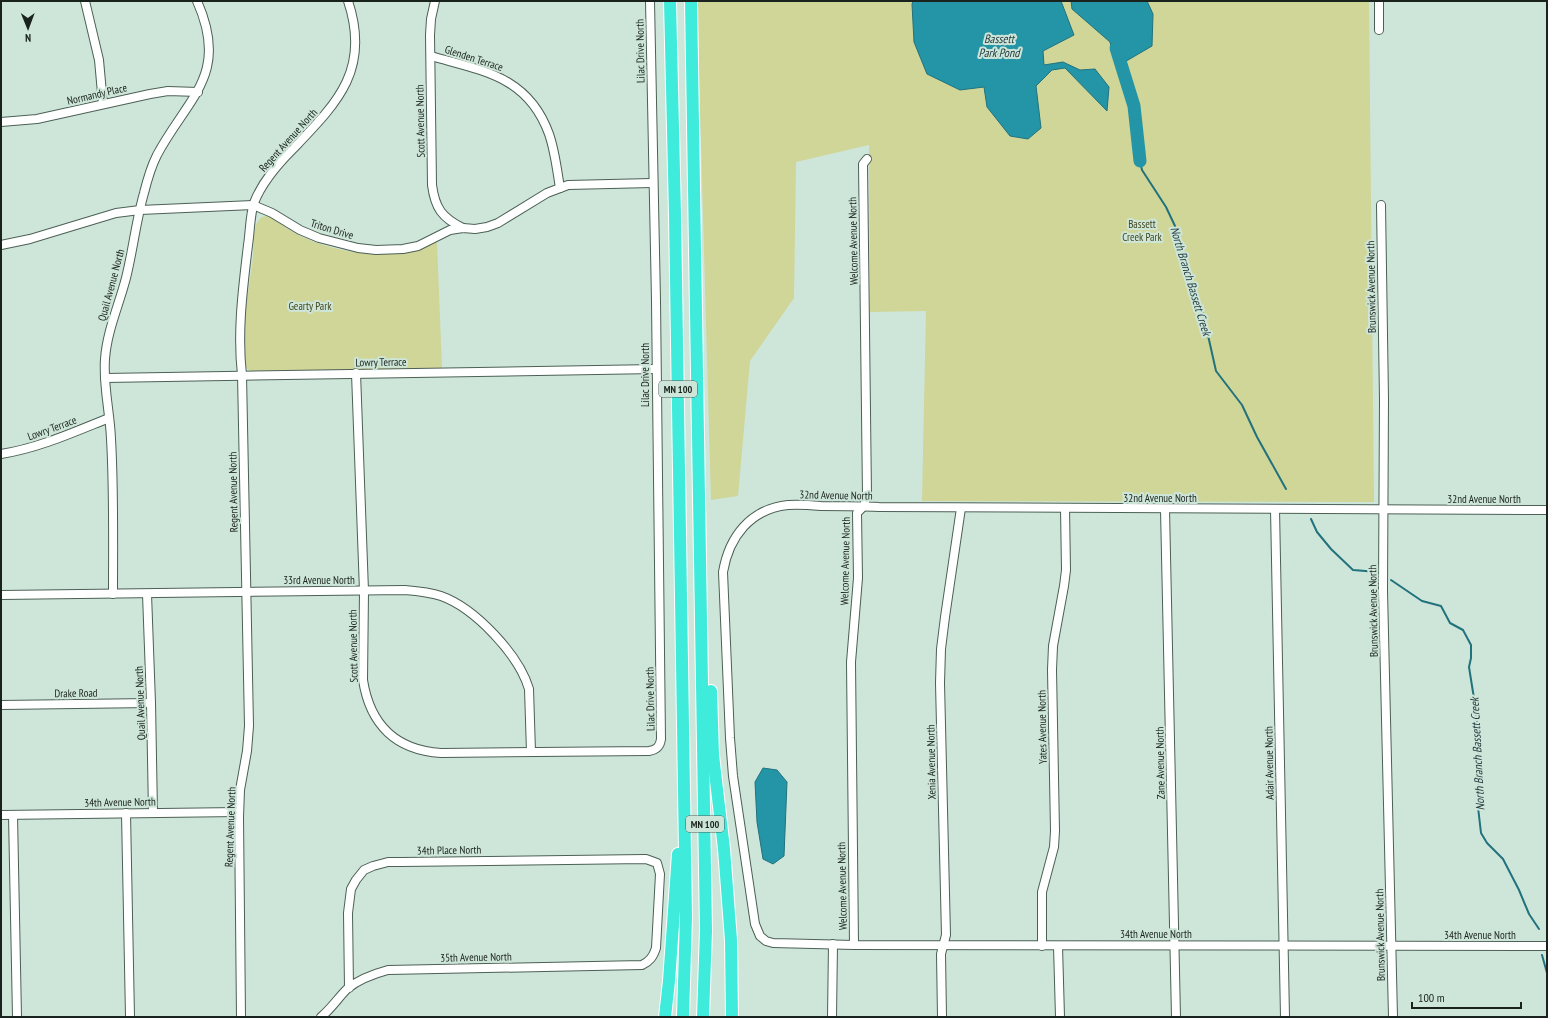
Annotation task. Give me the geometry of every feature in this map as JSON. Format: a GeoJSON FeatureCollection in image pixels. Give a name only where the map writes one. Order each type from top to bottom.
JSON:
{"type":"FeatureCollection","features":[{"type":"Feature","properties":{"kind":"highway","name":"MN 100"},"geometry":{"type":"LineString","coordinates":[[670,1],[686,917],[683,1017]]}},
{"type":"Feature","properties":{"kind":"highway","name":"MN 100"},"geometry":{"type":"LineString","coordinates":[[691,1],[706,931],[703,1017]]}},
{"type":"Feature","properties":{"kind":"highway"},"geometry":{"type":"LineString","coordinates":[[702,631],[711,692],[713,754],[724,849],[731,940],[732,1017]]}},
{"type":"Feature","properties":{"kind":"highway"},"geometry":{"type":"LineString","coordinates":[[664,1017],[669,981],[684,777]]}},
{"type":"Feature","properties":{"kind":"street"},"geometry":{"type":"LineString","coordinates":[[86,1],[99,60],[103,104]]}},
{"type":"Feature","properties":{"kind":"street","name":"Quail Avenue North"},"geometry":{"type":"LineString","coordinates":[[113,594],[112,457],[104,360],[106,346],[125,280],[148,180],[157,155],[198,92],[206,74],[209,55],[208,35],[197,1]]}},
{"type":"Feature","properties":{"kind":"street","name":"Regent Avenue North"},"geometry":{"type":"LineString","coordinates":[[241,1017],[239,812],[240,790],[247,751],[249,726],[240,314],[253,204],[269,175],[326,115],[345,84],[352,68],[356,32],[353,15],[348,1]]}},
{"type":"Feature","properties":{"kind":"street","name":"Scott Avenue North"},"geometry":{"type":"LineString","coordinates":[[435,1],[431,19],[432,185],[437,207],[452,223],[463,228]]}},
{"type":"Feature","properties":{"kind":"street","name":"Lilac Drive North"},"geometry":{"type":"LineString","coordinates":[[650,1],[662,739],[658,748]]}},
{"type":"Feature","properties":{"kind":"street"},"geometry":{"type":"LineString","coordinates":[[1379,1],[1380,30]]}},
{"type":"Feature","properties":{"kind":"street","name":"Glenden Terrace"},"geometry":{"type":"LineString","coordinates":[[431,56],[492,74],[508,81],[522,91],[534,104],[549,135],[560,188]]}},
{"type":"Feature","properties":{"kind":"street","name":"Normandy Place"},"geometry":{"type":"LineString","coordinates":[[1,122],[37,119],[168,91],[198,92]]}},
{"type":"Feature","properties":{"kind":"street","name":"Welcome Avenue North"},"geometry":{"type":"LineString","coordinates":[[854,945],[851,662],[858,578],[857,513],[864,506],[867,495],[863,164],[866,159]]}},
{"type":"Feature","properties":{"kind":"street","name":"Triton Drive"},"geometry":{"type":"LineString","coordinates":[[253,204],[300,230],[319,238],[339,244],[376,250],[403,249],[418,246],[450,230],[463,228],[475,229],[498,223],[547,193],[568,185],[652,183]]}},
{"type":"Feature","properties":{"kind":"street"},"geometry":{"type":"LineString","coordinates":[[1,244],[30,239],[105,216],[140,210],[253,204]]}},
{"type":"Feature","properties":{"kind":"street","name":"Brunswick Avenue North"},"geometry":{"type":"LineString","coordinates":[[1381,205],[1384,399],[1383,591],[1393,1017]]}},
{"type":"Feature","properties":{"kind":"street","name":"Lowry Terrace"},"geometry":{"type":"LineString","coordinates":[[105,378],[656,369]]}},
{"type":"Feature","properties":{"kind":"street","name":"Scott Avenue North"},"geometry":{"type":"LineString","coordinates":[[356,373],[364,591],[363,680],[365,695],[370,709],[378,722],[399,741],[412,748],[426,752],[649,751],[658,748]]}},
{"type":"Feature","properties":{"kind":"street","name":"Lowry Terrace"},"geometry":{"type":"LineString","coordinates":[[1,454],[16,452],[42,445],[109,418]]}},
{"type":"Feature","properties":{"kind":"street","name":"32nd Avenue North"},"geometry":{"type":"LineString","coordinates":[[766,941],[760,936],[755,924],[733,776],[723,572],[726,556],[732,541],[744,526],[756,516],[773,508],[788,505],[961,508],[1547,510]]}},
{"type":"Feature","properties":{"kind":"street","name":"Xenia Avenue North"},"geometry":{"type":"LineString","coordinates":[[942,1017],[941,954],[946,935],[940,683],[941,649],[961,508]]}},
{"type":"Feature","properties":{"kind":"street","name":"Yates Avenue North"},"geometry":{"type":"LineString","coordinates":[[1042,946],[1042,892],[1054,847],[1055,831],[1052,670],[1053,646],[1066,570],[1065,508]]}},
{"type":"Feature","properties":{"kind":"street","name":"Zane Avenue North"},"geometry":{"type":"LineString","coordinates":[[1165,509],[1176,1017]]}},
{"type":"Feature","properties":{"kind":"street","name":"Adair Avenue North"},"geometry":{"type":"LineString","coordinates":[[1275,509],[1285,1017]]}},
{"type":"Feature","properties":{"kind":"street","name":"33rd Avenue North"},"geometry":{"type":"LineString","coordinates":[[1,596],[405,590],[423,591],[441,596],[458,604],[473,614],[508,652],[526,680],[530,700],[531,752]]}},
{"type":"Feature","properties":{"kind":"street","name":"Quail Avenue North"},"geometry":{"type":"LineString","coordinates":[[147,594],[153,812]]}},
{"type":"Feature","properties":{"kind":"street","name":"Drake Road"},"geometry":{"type":"LineString","coordinates":[[1,705],[151,703]]}},
{"type":"Feature","properties":{"kind":"street","name":"34th Avenue North"},"geometry":{"type":"LineString","coordinates":[[1,815],[239,812]]}},
{"type":"Feature","properties":{"kind":"street"},"geometry":{"type":"LineString","coordinates":[[126,813],[130,1017]]}},
{"type":"Feature","properties":{"kind":"street"},"geometry":{"type":"LineString","coordinates":[[13,815],[17,1017]]}},
{"type":"Feature","properties":{"kind":"street","name":"34th Place North"},"geometry":{"type":"LineString","coordinates":[[349,988],[348,913],[351,890],[356,880],[364,870],[388,862],[646,859],[657,863],[660,874],[656,948],[653,956],[648,962]]}},
{"type":"Feature","properties":{"kind":"street","name":"34th Avenue North"},"geometry":{"type":"LineString","coordinates":[[766,941],[786,944],[854,945],[1547,946]]}},
{"type":"Feature","properties":{"kind":"street","name":"Welcome Avenue North"},"geometry":{"type":"LineString","coordinates":[[832,1017],[833,944]]}},
{"type":"Feature","properties":{"kind":"street"},"geometry":{"type":"LineString","coordinates":[[1058,946],[1060,1017]]}},
{"type":"Feature","properties":{"kind":"street","name":"35th Avenue North"},"geometry":{"type":"LineString","coordinates":[[321,1017],[349,988],[358,981],[373,974],[388,970],[635,967],[648,962]]}},
{"type":"Feature","properties":{"kind":"green space","name":"Bassett Creek Park"},"geometry":{"type":"Polygon","coordinates":[[[697,1],[1369,1],[1374,502],[922,501],[926,311],[870,312],[869,145],[796,162],[794,298],[750,361],[738,496],[711,500],[697,1]]]}},
{"type":"Feature","properties":{"kind":"green space","name":"Gearty Park"},"geometry":{"type":"Polygon","coordinates":[[[262,217],[271,217],[305,238],[337,249],[354,252],[388,254],[405,252],[422,248],[437,242],[442,368],[251,371],[248,369],[245,365],[243,348],[246,303],[256,225],[262,217]]]}},
{"type":"Feature","properties":{"kind":"water","name":"Bassett Park Pond"},"geometry":{"type":"Polygon","coordinates":[[[913,1],[1061,1],[1074,35],[1043,51],[1044,65],[1063,62],[1080,70],[1095,69],[1109,87],[1107,111],[1065,68],[1052,70],[1036,86],[1041,128],[1028,139],[1010,136],[987,107],[984,87],[960,90],[927,74],[914,42],[913,1]]]}},
{"type":"Feature","properties":{"kind":"water"},"geometry":{"type":"Polygon","coordinates":[[[1071,1],[1147,1],[1153,14],[1152,46],[1116,67],[1110,42],[1072,9],[1071,1]]]}},
{"type":"Feature","properties":{"kind":"water"},"geometry":{"type":"Polygon","coordinates":[[[763,768],[777,770],[787,782],[784,856],[773,864],[763,859],[757,822],[755,782],[763,768]]]}},
{"type":"Feature","properties":{"kind":"waterway","name":"North Branch Bassett Creek"},"geometry":{"type":"LineString","coordinates":[[1116,48],[1134,106],[1140,161]]}},
{"type":"Feature","properties":{"kind":"waterway","name":"North Branch Bassett Creek"},"geometry":{"type":"LineString","coordinates":[[1140,161],[1142,170],[1166,207],[1175,226],[1180,252],[1203,313],[1216,371],[1242,405],[1257,437],[1286,489]]}},
{"type":"Feature","properties":{"kind":"waterway","name":"North Branch Bassett Creek"},"geometry":{"type":"LineString","coordinates":[[1311,519],[1317,532],[1331,549],[1353,570],[1378,572]]}},
{"type":"Feature","properties":{"kind":"waterway","name":"North Branch Bassett Creek"},"geometry":{"type":"LineString","coordinates":[[1391,580],[1422,601],[1441,606],[1450,623],[1463,630],[1471,645],[1469,667],[1476,711],[1479,754],[1478,807],[1481,833],[1487,843],[1503,859],[1519,890],[1529,914],[1539,929]]}},
{"type":"Feature","properties":{"kind":"waterway","name":"North Branch Bassett Creek"},"geometry":{"type":"LineString","coordinates":[[1542,955],[1547,973]]}}]}
